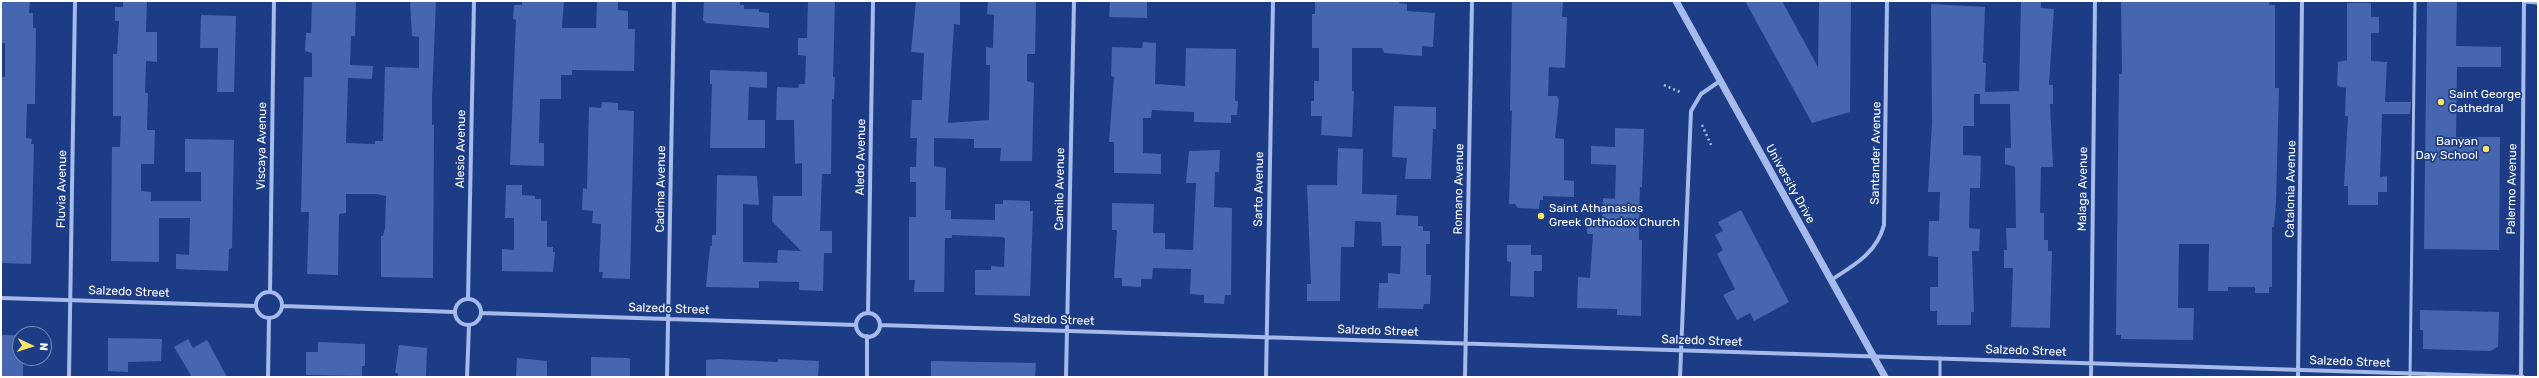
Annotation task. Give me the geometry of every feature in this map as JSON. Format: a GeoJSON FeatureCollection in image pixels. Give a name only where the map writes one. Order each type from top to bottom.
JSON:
{"type":"FeatureCollection","features":[{"type":"Feature","properties":{"kind":"street","name":"Fluvia Avenue"},"geometry":{"type":"LineString","coordinates":[[69,377],[75,1]]}},
{"type":"Feature","properties":{"kind":"street","name":"Viscaya Avenue"},"geometry":{"type":"LineString","coordinates":[[270,292],[274,1]]}},
{"type":"Feature","properties":{"kind":"street","name":"Alesio Avenue"},"geometry":{"type":"LineString","coordinates":[[468,298],[474,1]]}},
{"type":"Feature","properties":{"kind":"street","name":"Cadima Avenue"},"geometry":{"type":"LineString","coordinates":[[667,377],[674,1]]}},
{"type":"Feature","properties":{"kind":"street","name":"Aledo Avenue"},"geometry":{"type":"LineString","coordinates":[[868,313],[873,1]]}},
{"type":"Feature","properties":{"kind":"street","name":"Camilo Avenue"},"geometry":{"type":"LineString","coordinates":[[1066,377],[1074,1]]}},
{"type":"Feature","properties":{"kind":"street","name":"Sarto Avenue"},"geometry":{"type":"LineString","coordinates":[[1266,377],[1273,1]]}},
{"type":"Feature","properties":{"kind":"street","name":"Romano Avenue"},"geometry":{"type":"LineString","coordinates":[[1465,377],[1472,1]]}},
{"type":"Feature","properties":{"kind":"street","name":"University Drive"},"geometry":{"type":"LineString","coordinates":[[1676,1],[1831,280],[1875,356],[1885,377]]}},
{"type":"Feature","properties":{"kind":"street","name":"Santander Avenue"},"geometry":{"type":"LineString","coordinates":[[1831,280],[1865,258],[1880,238],[1884,225],[1888,1]]}},
{"type":"Feature","properties":{"kind":"street","name":"Malaga Avenue"},"geometry":{"type":"LineString","coordinates":[[2091,377],[2095,1]]}},
{"type":"Feature","properties":{"kind":"street","name":"Catalonia Avenue"},"geometry":{"type":"LineString","coordinates":[[2298,377],[2302,1]]}},
{"type":"Feature","properties":{"kind":"street","name":"Palermo Avenue"},"geometry":{"type":"LineString","coordinates":[[2522,377],[2524,2]]}},
{"type":"Feature","properties":{"kind":"street"},"geometry":{"type":"LineString","coordinates":[[1680,377],[1691,111],[1702,94],[1720,81]]}},
{"type":"Feature","properties":{"kind":"street"},"geometry":{"type":"LineString","coordinates":[[270,292],[280,298],[282,306],[277,317],[269,319],[259,314],[256,306],[258,298],[270,292]]}},
{"type":"Feature","properties":{"kind":"street","name":"Salzedo Street"},"geometry":{"type":"LineString","coordinates":[[1,298],[256,306]]}},
{"type":"Feature","properties":{"kind":"street"},"geometry":{"type":"LineString","coordinates":[[468,298],[477,301],[481,313],[475,323],[469,325],[461,323],[455,312],[457,304],[468,298]]}},
{"type":"Feature","properties":{"kind":"street"},"geometry":{"type":"LineString","coordinates":[[282,306],[455,312]]}},
{"type":"Feature","properties":{"kind":"street","name":"Salzedo Street"},"geometry":{"type":"LineString","coordinates":[[481,313],[856,325]]}},
{"type":"Feature","properties":{"kind":"street"},"geometry":{"type":"LineString","coordinates":[[868,313],[875,315],[880,325],[876,333],[867,336],[861,334],[856,325],[859,318],[868,313]]}},
{"type":"Feature","properties":{"kind":"street"},"geometry":{"type":"LineString","coordinates":[[268,377],[269,319]]}},
{"type":"Feature","properties":{"kind":"street"},"geometry":{"type":"LineString","coordinates":[[467,377],[469,325]]}},
{"type":"Feature","properties":{"kind":"street","name":"Salzedo Street"},"geometry":{"type":"LineString","coordinates":[[880,325],[1940,358],[2410,375],[2522,377]]}},
{"type":"Feature","properties":{"kind":"street"},"geometry":{"type":"LineString","coordinates":[[867,336],[867,377]]}},
{"type":"Feature","properties":{"kind":"lane"},"geometry":{"type":"LineString","coordinates":[[2410,375],[2415,1]]}},
{"type":"Feature","properties":{"kind":"lane"},"geometry":{"type":"LineString","coordinates":[[2524,2],[2538,3]]}},
{"type":"Feature","properties":{"kind":"lane"},"geometry":{"type":"LineString","coordinates":[[1940,358],[1940,377]]}},
{"type":"Feature","properties":{"kind":"path"},"geometry":{"type":"LineString","coordinates":[[1664,85],[1680,92]]}},
{"type":"Feature","properties":{"kind":"path"},"geometry":{"type":"LineString","coordinates":[[1699,119],[1712,147]]}},
{"type":"Feature","properties":{"kind":"building"},"geometry":{"type":"Polygon","coordinates":[[[1,1],[30,1],[29,13],[33,13],[33,28],[36,28],[35,104],[27,104],[26,138],[32,139],[31,144],[34,144],[31,264],[1,263],[1,77],[5,77],[5,43],[1,43],[1,1]]]}},
{"type":"Feature","properties":{"kind":"building"},"geometry":{"type":"Polygon","coordinates":[[[123,1],[147,1],[146,32],[157,32],[157,62],[146,61],[145,93],[148,93],[147,130],[155,130],[154,164],[141,164],[141,191],[151,192],[151,201],[201,201],[201,172],[185,172],[185,139],[234,140],[232,248],[229,249],[228,271],[176,269],[176,254],[189,255],[190,218],[159,218],[159,262],[111,261],[112,147],[120,147],[121,116],[113,116],[113,54],[117,54],[119,21],[115,21],[115,7],[123,7],[123,1]]]}},
{"type":"Feature","properties":{"kind":"building"},"geometry":{"type":"Polygon","coordinates":[[[312,1],[356,1],[355,36],[351,36],[350,65],[373,66],[372,79],[348,78],[346,143],[375,144],[375,141],[383,141],[385,67],[419,68],[419,37],[412,36],[410,1],[436,1],[432,98],[432,125],[434,125],[433,278],[381,277],[381,236],[383,236],[385,228],[386,196],[376,194],[346,194],[346,213],[339,214],[338,275],[307,274],[309,212],[301,212],[304,77],[312,77],[312,53],[305,51],[306,33],[311,33],[312,1]]]}},
{"type":"Feature","properties":{"kind":"building"},"geometry":{"type":"Polygon","coordinates":[[[522,1],[564,1],[562,28],[596,28],[597,1],[618,1],[618,10],[628,11],[628,29],[635,29],[634,71],[572,70],[572,75],[561,75],[561,99],[540,99],[539,143],[544,143],[544,166],[510,165],[516,20],[513,19],[514,5],[522,5],[522,1]]]}},
{"type":"Feature","properties":{"kind":"building"},"geometry":{"type":"Polygon","coordinates":[[[704,1],[740,1],[740,5],[744,5],[744,9],[759,9],[759,12],[769,13],[769,28],[706,23],[703,20],[704,1]]]}},
{"type":"Feature","properties":{"kind":"building"},"geometry":{"type":"Polygon","coordinates":[[[808,1],[835,1],[833,77],[835,77],[834,99],[832,99],[831,174],[822,174],[820,231],[832,231],[832,253],[824,253],[823,291],[799,290],[799,282],[759,281],[759,288],[706,287],[710,246],[712,246],[712,235],[716,235],[717,175],[757,176],[759,205],[743,204],[743,262],[777,263],[778,250],[801,251],[772,221],[773,196],[802,196],[802,163],[795,164],[794,120],[776,120],[777,87],[798,88],[799,84],[805,84],[806,56],[798,55],[798,38],[807,38],[808,1]]]}},
{"type":"Feature","properties":{"kind":"building"},"geometry":{"type":"Polygon","coordinates":[[[916,1],[960,1],[960,25],[954,24],[948,123],[989,120],[990,65],[986,65],[986,47],[993,48],[994,15],[987,14],[988,1],[1036,1],[1035,54],[1027,54],[1027,81],[1034,83],[1032,161],[1000,161],[1001,148],[974,148],[974,139],[934,138],[934,166],[946,168],[945,210],[951,210],[951,219],[995,220],[995,204],[1003,204],[1003,200],[1030,201],[1030,211],[1033,211],[1030,296],[975,295],[975,270],[991,270],[991,266],[1004,267],[1005,239],[1003,237],[952,235],[952,238],[945,238],[944,292],[914,292],[915,280],[909,280],[909,217],[916,217],[916,182],[910,182],[910,167],[916,167],[917,138],[910,138],[912,100],[922,100],[924,53],[911,52],[916,1]]]}},
{"type":"Feature","properties":{"kind":"building"},"geometry":{"type":"Polygon","coordinates":[[[1110,1],[1147,1],[1147,18],[1109,17],[1110,1]]]}},
{"type":"Feature","properties":{"kind":"building"},"geometry":{"type":"Polygon","coordinates":[[[1315,1],[1399,1],[1399,3],[1407,4],[1407,11],[1435,13],[1433,47],[1422,46],[1422,56],[1384,53],[1382,48],[1352,48],[1352,91],[1354,91],[1352,137],[1321,135],[1322,116],[1311,116],[1311,101],[1314,101],[1314,81],[1319,81],[1319,48],[1312,48],[1312,14],[1315,14],[1315,1]]]}},
{"type":"Feature","properties":{"kind":"building"},"geometry":{"type":"Polygon","coordinates":[[[1512,1],[1563,1],[1562,17],[1567,17],[1565,68],[1549,67],[1548,96],[1557,96],[1559,100],[1555,138],[1564,139],[1564,180],[1574,181],[1574,197],[1543,196],[1543,200],[1540,200],[1539,209],[1518,208],[1515,204],[1509,204],[1512,111],[1510,110],[1512,1]]]}},
{"type":"Feature","properties":{"kind":"building"},"geometry":{"type":"Polygon","coordinates":[[[1745,1],[1782,1],[1818,67],[1819,1],[1851,1],[1850,112],[1812,123],[1745,1]]]}},
{"type":"Feature","properties":{"kind":"building"},"geometry":{"type":"Polygon","coordinates":[[[2021,1],[2041,1],[2041,8],[2054,9],[2049,85],[2053,85],[2053,104],[2050,104],[2053,167],[2041,167],[2040,213],[2044,213],[2044,240],[2048,240],[2048,251],[2052,251],[2050,328],[2011,327],[2013,268],[2004,268],[2004,250],[2007,250],[2006,228],[2016,228],[2015,167],[2005,164],[2005,148],[2011,148],[2010,104],[1980,104],[1980,94],[1974,94],[1974,126],[1963,126],[1963,155],[1981,156],[1980,188],[1970,188],[1969,228],[1980,229],[1979,251],[1972,251],[1974,312],[1971,312],[1971,325],[1937,325],[1937,311],[1930,311],[1930,287],[1938,287],[1938,257],[1928,256],[1929,221],[1939,221],[1940,192],[1928,192],[1932,124],[1931,4],[1985,7],[1983,63],[1986,63],[1985,92],[2019,91],[2021,1]]]}},
{"type":"Feature","properties":{"kind":"building"},"geometry":{"type":"Polygon","coordinates":[[[2121,1],[2270,1],[2269,5],[2275,5],[2275,88],[2279,88],[2276,202],[2274,227],[2272,227],[2272,287],[2269,287],[2269,293],[2255,293],[2255,287],[2228,287],[2228,291],[2208,291],[2209,244],[2179,244],[2178,308],[2194,308],[2193,340],[2121,339],[2121,335],[2116,335],[2119,74],[2122,74],[2121,1]]]}},
{"type":"Feature","properties":{"kind":"building","name":"Saint George Cathedral"},"geometry":{"type":"Polygon","coordinates":[[[2427,1],[2457,1],[2456,46],[2501,47],[2501,67],[2457,67],[2456,137],[2500,137],[2499,250],[2424,249],[2427,1]]]}},
{"type":"Feature","properties":{"kind":"building"},"geometry":{"type":"Polygon","coordinates":[[[2347,3],[2371,3],[2371,17],[2379,17],[2379,33],[2371,33],[2371,61],[2387,62],[2385,102],[2411,102],[2410,114],[2382,114],[2380,177],[2387,176],[2387,192],[2378,192],[2378,205],[2348,205],[2348,186],[2344,186],[2348,116],[2345,116],[2346,88],[2337,86],[2338,62],[2347,60],[2347,3]]]}},
{"type":"Feature","properties":{"kind":"building"},"geometry":{"type":"Polygon","coordinates":[[[201,15],[236,16],[234,92],[217,92],[218,48],[200,48],[201,15]]]}},
{"type":"Feature","properties":{"kind":"building"},"geometry":{"type":"Polygon","coordinates":[[[1143,42],[1156,43],[1155,84],[1185,86],[1186,48],[1236,49],[1235,101],[1238,101],[1237,115],[1231,115],[1231,123],[1194,122],[1194,112],[1152,110],[1151,118],[1143,118],[1143,153],[1161,154],[1161,174],[1114,173],[1114,142],[1109,142],[1114,77],[1111,76],[1112,47],[1142,48],[1143,42]]]}},
{"type":"Feature","properties":{"kind":"building"},"geometry":{"type":"Polygon","coordinates":[[[710,70],[767,72],[767,88],[749,87],[748,120],[765,120],[765,148],[710,148],[712,84],[710,84],[710,70]]]}},
{"type":"Feature","properties":{"kind":"building"},"geometry":{"type":"Polygon","coordinates":[[[602,102],[618,103],[618,110],[634,111],[630,279],[602,278],[603,272],[599,272],[601,224],[592,223],[593,211],[582,210],[583,188],[587,189],[589,107],[601,108],[602,102]]]}},
{"type":"Feature","properties":{"kind":"building"},"geometry":{"type":"Polygon","coordinates":[[[1394,106],[1436,107],[1436,129],[1433,129],[1431,179],[1405,179],[1407,158],[1392,157],[1394,106]]]}},
{"type":"Feature","properties":{"kind":"building"},"geometry":{"type":"Polygon","coordinates":[[[1615,128],[1644,129],[1639,221],[1639,240],[1642,240],[1641,316],[1617,315],[1617,309],[1577,308],[1578,277],[1590,278],[1593,234],[1587,234],[1587,219],[1602,220],[1603,198],[1615,199],[1616,165],[1591,164],[1591,146],[1615,147],[1615,128]]]}},
{"type":"Feature","properties":{"kind":"building"},"geometry":{"type":"Polygon","coordinates":[[[1338,148],[1363,149],[1362,194],[1397,195],[1396,215],[1418,216],[1418,226],[1423,226],[1423,231],[1430,231],[1430,244],[1426,244],[1426,275],[1431,275],[1430,304],[1424,304],[1423,309],[1378,308],[1379,283],[1388,283],[1388,273],[1400,274],[1401,246],[1382,246],[1381,222],[1355,221],[1354,247],[1341,247],[1340,301],[1307,301],[1307,284],[1311,284],[1307,185],[1337,185],[1338,148]]]}},
{"type":"Feature","properties":{"kind":"building"},"geometry":{"type":"Polygon","coordinates":[[[1220,150],[1219,172],[1215,172],[1214,207],[1232,208],[1231,295],[1225,295],[1224,304],[1204,303],[1204,295],[1190,294],[1191,269],[1153,268],[1152,279],[1141,279],[1141,287],[1122,286],[1122,278],[1114,278],[1117,230],[1112,230],[1112,203],[1154,204],[1153,233],[1165,233],[1165,249],[1193,250],[1196,183],[1186,183],[1189,151],[1220,150]]]}},
{"type":"Feature","properties":{"kind":"building"},"geometry":{"type":"Polygon","coordinates":[[[506,185],[522,185],[522,195],[535,196],[535,199],[541,199],[541,221],[547,221],[547,247],[553,247],[553,252],[555,252],[553,272],[502,271],[502,249],[514,250],[514,218],[505,218],[506,185]]]}},
{"type":"Feature","properties":{"kind":"building"},"geometry":{"type":"Polygon","coordinates":[[[1741,210],[1789,302],[1754,321],[1750,313],[1737,320],[1723,295],[1735,289],[1717,254],[1723,250],[1715,235],[1723,231],[1718,222],[1741,210]]]}},
{"type":"Feature","properties":{"kind":"building"},"geometry":{"type":"Polygon","coordinates":[[[1507,245],[1531,245],[1531,255],[1542,255],[1542,271],[1534,271],[1534,297],[1510,296],[1511,262],[1507,261],[1507,245]]]}},
{"type":"Feature","properties":{"kind":"building"},"geometry":{"type":"Polygon","coordinates":[[[2420,310],[2499,312],[2498,347],[2490,351],[2423,349],[2423,330],[2420,330],[2420,310]]]}},
{"type":"Feature","properties":{"kind":"building"},"geometry":{"type":"Polygon","coordinates":[[[1,335],[12,335],[12,366],[23,366],[23,377],[1,377],[1,335]]]}},
{"type":"Feature","properties":{"kind":"building"},"geometry":{"type":"Polygon","coordinates":[[[108,338],[162,339],[161,361],[128,362],[128,372],[108,371],[108,338]]]}},
{"type":"Feature","properties":{"kind":"building"},"geometry":{"type":"Polygon","coordinates":[[[188,339],[193,348],[207,340],[227,377],[192,377],[174,347],[188,339]]]}},
{"type":"Feature","properties":{"kind":"building"},"geometry":{"type":"Polygon","coordinates":[[[318,342],[365,344],[365,366],[362,366],[362,376],[306,375],[306,352],[318,352],[318,342]]]}},
{"type":"Feature","properties":{"kind":"building"},"geometry":{"type":"Polygon","coordinates":[[[399,345],[427,348],[426,377],[398,377],[398,373],[395,373],[399,345]]]}},
{"type":"Feature","properties":{"kind":"building"},"geometry":{"type":"Polygon","coordinates":[[[591,357],[630,359],[630,377],[591,377],[591,357]]]}},
{"type":"Feature","properties":{"kind":"building"},"geometry":{"type":"Polygon","coordinates":[[[517,358],[547,361],[547,377],[516,377],[517,358]]]}},
{"type":"Feature","properties":{"kind":"building"},"geometry":{"type":"Polygon","coordinates":[[[718,359],[778,362],[778,359],[819,361],[818,377],[706,377],[706,360],[718,359]]]}},
{"type":"Feature","properties":{"kind":"building"},"geometry":{"type":"Polygon","coordinates":[[[931,361],[1036,363],[1035,377],[931,377],[931,361]]]}},
{"type":"Feature","properties":{"kind":"place","name":"Saint George Cathedral"},"geometry":{"type":"Point","coordinates":[2441,102]}},
{"type":"Feature","properties":{"kind":"place","name":"Banyan Day School"},"geometry":{"type":"Point","coordinates":[2486,149]}},
{"type":"Feature","properties":{"kind":"place","name":"Saint Athanasios Greek Orthodox Church"},"geometry":{"type":"Point","coordinates":[1541,216]}}]}
